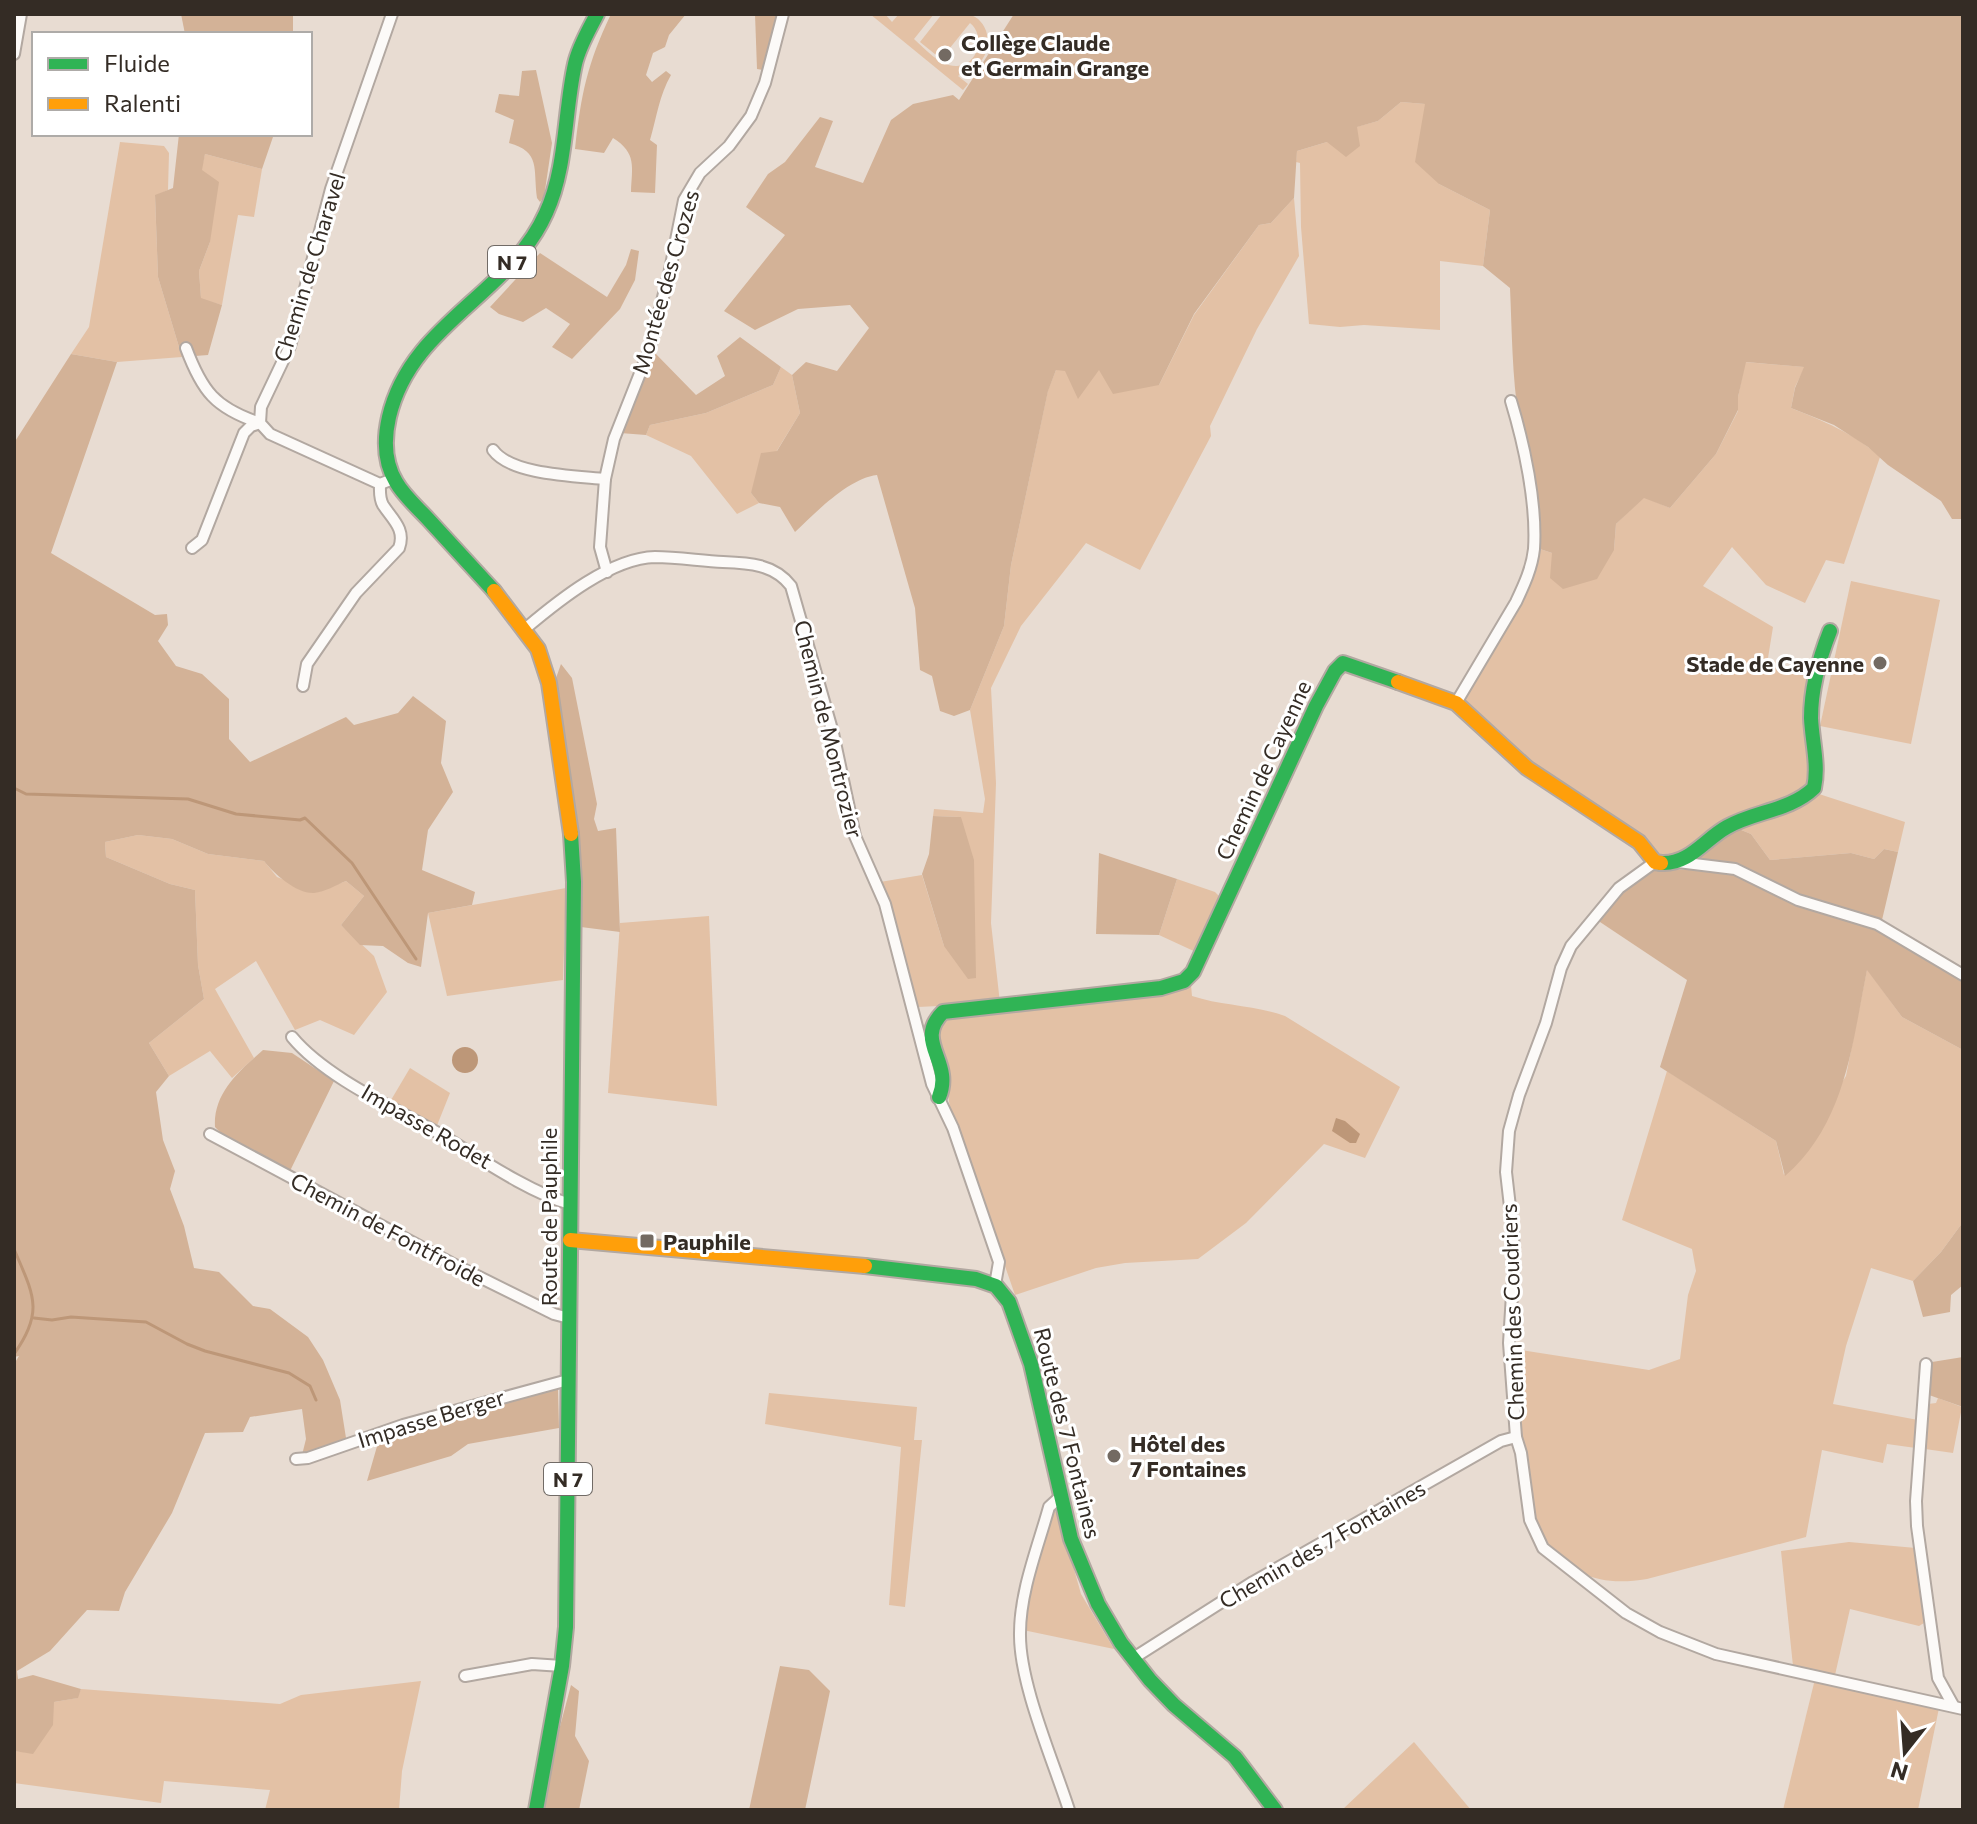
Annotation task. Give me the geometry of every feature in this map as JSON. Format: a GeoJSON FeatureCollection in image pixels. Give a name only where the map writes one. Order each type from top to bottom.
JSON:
{"type":"FeatureCollection","features":[{"type":"Feature","properties":{"kind":"street"},"geometry":{"type":"LineString","coordinates":[[14,54],[21,14]]}},
{"type":"Feature","properties":{"kind":"street","name":"Chemin de Charavel"},"geometry":{"type":"LineString","coordinates":[[260,423],[261,407],[290,346],[331,189],[392,14]]}},
{"type":"Feature","properties":{"kind":"street","name":"N 7"},"geometry":{"type":"LineString","coordinates":[[526,628],[413,505],[386,482],[385,433],[392,401],[403,374],[422,346],[517,257],[545,215],[556,179],[576,62],[597,14]]}},
{"type":"Feature","properties":{"kind":"street","name":"Montée des Crozes"},"geometry":{"type":"LineString","coordinates":[[607,572],[600,547],[605,479],[614,439],[653,338],[684,200],[700,173],[729,146],[751,116],[765,83],[783,14]]}},
{"type":"Feature","properties":{"kind":"street"},"geometry":{"type":"LineString","coordinates":[[186,348],[210,397],[237,415],[260,423],[270,434],[386,482],[381,502],[399,528],[402,541],[356,593],[307,664],[303,686]]}},
{"type":"Feature","properties":{"kind":"street"},"geometry":{"type":"LineString","coordinates":[[1456,703],[1516,602],[1534,551],[1531,502],[1520,430],[1511,401]]}},
{"type":"Feature","properties":{"kind":"street"},"geometry":{"type":"LineString","coordinates":[[192,548],[202,540],[244,433],[260,423]]}},
{"type":"Feature","properties":{"kind":"street"},"geometry":{"type":"LineString","coordinates":[[493,450],[499,458],[531,469],[605,479]]}},
{"type":"Feature","properties":{"kind":"street","name":"Chemin de Montrozier"},"geometry":{"type":"LineString","coordinates":[[526,628],[607,572],[623,564],[653,557],[745,563],[772,570],[783,576],[791,586],[833,733],[855,836],[885,904],[932,1084],[953,1128],[999,1262],[995,1285]]}},
{"type":"Feature","properties":{"kind":"street","name":"Route de Pauphile"},"geometry":{"type":"LineString","coordinates":[[526,628],[538,649],[549,683],[572,844],[566,1627],[536,1810]]}},
{"type":"Feature","properties":{"kind":"street"},"geometry":{"type":"LineString","coordinates":[[1655,862],[1669,865],[1678,862],[1722,828],[1802,799],[1814,788],[1816,769],[1812,698],[1819,660],[1830,631]]}},
{"type":"Feature","properties":{"kind":"street","name":"Chemin de Cayenne"},"geometry":{"type":"LineString","coordinates":[[939,1097],[944,1077],[936,1058],[931,1031],[935,1018],[943,1012],[1161,988],[1184,981],[1193,972],[1316,706],[1335,671],[1343,663],[1456,703],[1527,768],[1639,842],[1655,862]]}},
{"type":"Feature","properties":{"kind":"street","name":"Chemin des Coudriers"},"geometry":{"type":"LineString","coordinates":[[1655,862],[1619,888],[1571,946],[1513,1115],[1506,1172],[1513,1233],[1509,1343],[1516,1437],[1530,1520],[1537,1539],[1552,1558],[1626,1613],[1660,1632],[1716,1654],[1958,1707]]}},
{"type":"Feature","properties":{"kind":"street"},"geometry":{"type":"LineString","coordinates":[[1678,862],[1735,869],[1798,900],[1877,924],[1963,975]]}},
{"type":"Feature","properties":{"kind":"street","name":"Impasse Rodet"},"geometry":{"type":"LineString","coordinates":[[292,1037],[310,1056],[338,1075],[516,1178],[570,1204]]}},
{"type":"Feature","properties":{"kind":"street","name":"Chemin de Fontfroide"},"geometry":{"type":"LineString","coordinates":[[210,1134],[451,1263],[554,1314],[569,1318]]}},
{"type":"Feature","properties":{"kind":"street"},"geometry":{"type":"LineString","coordinates":[[570,1240],[917,1271],[982,1280],[995,1285]]}},
{"type":"Feature","properties":{"kind":"street","name":"Route des 7 Fontaines"},"geometry":{"type":"LineString","coordinates":[[995,1285],[1007,1299],[1034,1371],[1070,1535],[1104,1619],[1132,1659],[1167,1698],[1234,1755],[1275,1810]]}},
{"type":"Feature","properties":{"kind":"street"},"geometry":{"type":"LineString","coordinates":[[1926,1364],[1917,1526],[1938,1678],[1958,1707]]}},
{"type":"Feature","properties":{"kind":"street","name":"Impasse Berger"},"geometry":{"type":"LineString","coordinates":[[296,1459],[308,1458],[403,1425],[568,1380]]}},
{"type":"Feature","properties":{"kind":"street","name":"Chemin des 7 Fontaines"},"geometry":{"type":"LineString","coordinates":[[1132,1659],[1253,1582],[1501,1441],[1516,1437]]}},
{"type":"Feature","properties":{"kind":"street"},"geometry":{"type":"LineString","coordinates":[[1060,1497],[1049,1507],[1024,1597],[1019,1632],[1030,1693],[1069,1810]]}},
{"type":"Feature","properties":{"kind":"street"},"geometry":{"type":"LineString","coordinates":[[465,1676],[532,1664],[562,1666]]}},
{"type":"Feature","properties":{"kind":"shaded area"},"geometry":{"type":"Polygon","coordinates":[[[181,14],[293,14],[293,32],[185,32],[181,14]]]}},
{"type":"Feature","properties":{"kind":"shaded area"},"geometry":{"type":"Polygon","coordinates":[[[611,14],[686,14],[669,35],[665,47],[653,53],[646,75],[652,82],[666,71],[671,75],[661,98],[650,140],[657,145],[655,193],[631,192],[630,155],[613,138],[604,153],[575,149],[586,80],[611,14]]]}},
{"type":"Feature","properties":{"kind":"shaded area"},"geometry":{"type":"Polygon","coordinates":[[[755,14],[779,14],[763,70],[757,69],[755,14]]]}},
{"type":"Feature","properties":{"kind":"shaded area"},"geometry":{"type":"Polygon","coordinates":[[[870,14],[885,14],[892,22],[899,14],[934,14],[914,39],[939,61],[957,66],[970,61],[977,49],[978,35],[970,23],[941,59],[920,42],[942,14],[968,14],[985,28],[987,49],[980,62],[958,76],[968,84],[963,90],[870,14]]]}},
{"type":"Feature","properties":{"kind":"shaded area"},"geometry":{"type":"Polygon","coordinates":[[[1014,14],[1963,14],[1963,519],[1952,519],[1941,501],[1834,425],[1791,408],[1804,367],[1746,362],[1738,410],[1716,454],[1670,508],[1644,498],[1616,524],[1614,550],[1597,579],[1563,589],[1550,578],[1552,553],[1540,549],[1536,500],[1517,404],[1510,288],[1483,266],[1490,210],[1439,184],[1415,162],[1425,104],[1401,102],[1378,121],[1357,127],[1360,146],[1346,157],[1327,142],[1297,151],[1294,198],[1271,223],[1259,225],[1194,314],[1159,385],[1113,394],[1099,370],[1078,399],[1065,371],[1056,370],[1048,391],[1011,565],[1004,626],[970,710],[954,716],[940,711],[932,676],[920,670],[915,608],[877,475],[844,489],[795,532],[780,507],[759,503],[751,493],[761,453],[777,451],[800,413],[792,375],[806,362],[837,371],[869,328],[850,305],[798,309],[755,330],[724,311],[785,235],[746,207],[768,174],[785,162],[820,117],[833,121],[815,167],[863,183],[891,120],[913,104],[953,95],[959,100],[1014,14]]]}},
{"type":"Feature","properties":{"kind":"shaded area"},"geometry":{"type":"Polygon","coordinates":[[[536,70],[552,143],[544,197],[540,202],[531,156],[509,143],[514,120],[495,112],[499,94],[519,96],[522,71],[536,70]]]}},
{"type":"Feature","properties":{"kind":"shaded area"},"geometry":{"type":"Polygon","coordinates":[[[1401,102],[1425,104],[1439,184],[1490,210],[1483,266],[1440,261],[1440,330],[1309,324],[1297,151],[1378,121],[1401,102]]]}},
{"type":"Feature","properties":{"kind":"shaded area"},"geometry":{"type":"Polygon","coordinates":[[[179,136],[273,136],[262,169],[205,154],[202,170],[219,182],[210,242],[199,271],[201,298],[222,305],[208,355],[182,357],[158,277],[155,195],[173,188],[179,136]]]}},
{"type":"Feature","properties":{"kind":"shaded area"},"geometry":{"type":"Polygon","coordinates":[[[120,142],[164,146],[169,153],[168,190],[155,196],[158,277],[182,357],[117,362],[71,354],[89,327],[120,142]]]}},
{"type":"Feature","properties":{"kind":"shaded area"},"geometry":{"type":"Polygon","coordinates":[[[205,154],[262,169],[254,217],[238,215],[222,305],[201,299],[199,271],[210,242],[201,170],[205,154]]]}},
{"type":"Feature","properties":{"kind":"shaded area"},"geometry":{"type":"Polygon","coordinates":[[[1294,198],[1299,256],[1257,329],[1210,426],[1211,436],[1140,570],[1086,543],[1021,626],[991,688],[996,783],[991,923],[1000,1003],[918,1007],[891,904],[880,882],[922,875],[944,946],[961,817],[933,816],[934,809],[983,813],[985,799],[970,710],[1004,626],[1011,565],[1048,390],[1056,370],[1099,369],[1159,385],[1194,315],[1259,225],[1271,223],[1294,198]]]}},
{"type":"Feature","properties":{"kind":"shaded area"},"geometry":{"type":"Polygon","coordinates":[[[631,249],[639,251],[635,280],[620,309],[572,359],[552,347],[570,324],[546,308],[523,322],[499,314],[490,307],[540,253],[607,297],[626,265],[631,249]]]}},
{"type":"Feature","properties":{"kind":"shaded area"},"geometry":{"type":"Polygon","coordinates":[[[740,337],[781,367],[773,385],[706,413],[650,425],[646,435],[620,433],[653,351],[696,395],[725,376],[717,356],[740,337]]]}},
{"type":"Feature","properties":{"kind":"shaded area"},"geometry":{"type":"Polygon","coordinates":[[[71,354],[117,362],[51,553],[155,615],[167,614],[168,625],[158,641],[176,666],[202,674],[229,699],[229,739],[250,762],[346,717],[354,725],[398,713],[413,696],[446,721],[441,763],[453,792],[428,830],[422,870],[475,892],[472,905],[428,913],[421,967],[408,963],[383,946],[360,945],[341,925],[364,896],[346,881],[322,891],[307,892],[286,882],[264,861],[208,854],[172,839],[138,835],[105,842],[106,857],[170,884],[195,890],[198,965],[204,999],[149,1043],[169,1076],[156,1092],[163,1140],[175,1171],[170,1189],[184,1226],[194,1268],[219,1272],[253,1306],[270,1309],[308,1337],[323,1360],[340,1400],[346,1438],[302,1455],[306,1439],[302,1409],[250,1417],[243,1432],[205,1433],[172,1513],[125,1592],[119,1611],[87,1610],[50,1651],[17,1671],[18,1679],[33,1675],[81,1689],[78,1698],[54,1702],[53,1725],[33,1754],[14,1751],[14,1364],[19,1356],[14,1357],[14,443],[71,354]]]}},
{"type":"Feature","properties":{"kind":"shaded area"},"geometry":{"type":"Polygon","coordinates":[[[1745,362],[1805,367],[1795,387],[1791,408],[1849,434],[1880,457],[1844,564],[1826,560],[1805,603],[1766,585],[1732,547],[1703,586],[1773,627],[1768,658],[1808,677],[1813,772],[1807,790],[1675,859],[1659,858],[1548,778],[1466,704],[1466,697],[1523,597],[1540,549],[1552,553],[1614,550],[1616,524],[1644,497],[1670,508],[1716,454],[1738,411],[1745,362]]]}},
{"type":"Feature","properties":{"kind":"shaded area"},"geometry":{"type":"Polygon","coordinates":[[[781,367],[792,375],[800,413],[751,493],[759,503],[737,514],[691,456],[646,435],[650,425],[706,413],[773,385],[781,367]]]}},
{"type":"Feature","properties":{"kind":"shaded area","name":"Stade de Cayenne"},"geometry":{"type":"Polygon","coordinates":[[[1851,581],[1940,600],[1911,744],[1820,726],[1851,581]]]}},
{"type":"Feature","properties":{"kind":"shaded area"},"geometry":{"type":"Polygon","coordinates":[[[561,664],[572,678],[597,804],[594,819],[598,831],[616,828],[620,932],[581,927],[574,798],[556,678],[561,664]]]}},
{"type":"Feature","properties":{"kind":"shaded area"},"geometry":{"type":"Polygon","coordinates":[[[1819,794],[1905,822],[1898,852],[1884,849],[1874,859],[1851,853],[1770,860],[1751,834],[1734,827],[1806,804],[1819,794]]]}},
{"type":"Feature","properties":{"kind":"shaded area"},"geometry":{"type":"Polygon","coordinates":[[[933,816],[961,817],[974,860],[976,978],[968,979],[944,946],[922,874],[929,854],[933,816]]]}},
{"type":"Feature","properties":{"kind":"shaded area"},"geometry":{"type":"Polygon","coordinates":[[[1734,827],[1751,834],[1770,860],[1851,853],[1874,859],[1884,849],[1898,852],[1882,920],[1801,897],[1693,860],[1734,827]]]}},
{"type":"Feature","properties":{"kind":"shaded area"},"geometry":{"type":"Polygon","coordinates":[[[138,835],[172,839],[208,854],[264,861],[277,877],[317,892],[346,881],[364,896],[341,925],[374,956],[387,992],[354,1035],[320,1020],[295,1030],[256,961],[215,989],[254,1058],[232,1078],[210,1051],[169,1076],[149,1043],[204,999],[198,965],[195,890],[170,884],[106,857],[105,842],[138,835]]]}},
{"type":"Feature","properties":{"kind":"shaded area"},"geometry":{"type":"Polygon","coordinates":[[[1099,853],[1177,879],[1159,935],[1096,934],[1099,853]]]}},
{"type":"Feature","properties":{"kind":"shaded area"},"geometry":{"type":"Polygon","coordinates":[[[1651,869],[1714,870],[1734,874],[1798,904],[1878,929],[1963,981],[1963,1050],[1902,1017],[1867,970],[1851,1054],[1834,1107],[1805,1155],[1785,1176],[1776,1141],[1660,1067],[1687,980],[1597,920],[1627,887],[1651,869]]]}},
{"type":"Feature","properties":{"kind":"shaded area"},"geometry":{"type":"Polygon","coordinates":[[[1177,879],[1215,892],[1220,897],[1198,953],[1159,935],[1177,879]]]}},
{"type":"Feature","properties":{"kind":"shaded area"},"geometry":{"type":"Polygon","coordinates":[[[566,888],[563,980],[447,996],[428,913],[566,888]]]}},
{"type":"Feature","properties":{"kind":"shaded area"},"geometry":{"type":"Polygon","coordinates":[[[709,916],[717,1106],[608,1093],[620,923],[709,916]]]}},
{"type":"Feature","properties":{"kind":"shaded area"},"geometry":{"type":"Polygon","coordinates":[[[1867,969],[1902,1017],[1963,1050],[1963,1222],[1941,1252],[1913,1281],[1871,1268],[1846,1346],[1833,1404],[1918,1420],[1916,1448],[1887,1444],[1883,1463],[1822,1450],[1806,1537],[1647,1579],[1604,1580],[1580,1572],[1547,1545],[1532,1510],[1523,1456],[1515,1357],[1520,1350],[1649,1370],[1680,1359],[1688,1295],[1696,1271],[1692,1249],[1622,1220],[1667,1071],[1776,1141],[1784,1175],[1846,1076],[1867,969]]]}},
{"type":"Feature","properties":{"kind":"shaded area"},"geometry":{"type":"Polygon","coordinates":[[[1191,985],[1192,996],[1285,1016],[1400,1087],[1365,1158],[1324,1144],[1246,1223],[1198,1259],[1125,1263],[1096,1268],[1015,1295],[950,1107],[936,1027],[943,1017],[1169,992],[1191,985]]]}},
{"type":"Feature","properties":{"kind":"shaded area"},"geometry":{"type":"Polygon","coordinates":[[[465,1047],[475,1050],[478,1060],[475,1070],[465,1073],[455,1070],[452,1060],[455,1050],[465,1047]]]}},
{"type":"Feature","properties":{"kind":"shaded area"},"geometry":{"type":"Polygon","coordinates":[[[263,1050],[292,1053],[334,1081],[289,1173],[226,1138],[215,1127],[223,1093],[263,1050]]]}},
{"type":"Feature","properties":{"kind":"shaded area"},"geometry":{"type":"Polygon","coordinates":[[[410,1068],[450,1093],[436,1128],[391,1100],[410,1068]]]}},
{"type":"Feature","properties":{"kind":"shaded area"},"geometry":{"type":"Polygon","coordinates":[[[1336,1118],[1345,1121],[1360,1134],[1356,1143],[1350,1143],[1332,1131],[1336,1118]]]}},
{"type":"Feature","properties":{"kind":"shaded area"},"geometry":{"type":"Polygon","coordinates":[[[1963,1222],[1963,1285],[1951,1295],[1950,1312],[1923,1317],[1913,1281],[1941,1252],[1963,1222]]]}},
{"type":"Feature","properties":{"kind":"shaded area"},"geometry":{"type":"Polygon","coordinates":[[[1963,1357],[1963,1407],[1929,1395],[1932,1362],[1963,1357]]]}},
{"type":"Feature","properties":{"kind":"shaded area"},"geometry":{"type":"Polygon","coordinates":[[[551,1388],[558,1390],[559,1428],[468,1444],[451,1456],[367,1481],[380,1436],[551,1388]]]}},
{"type":"Feature","properties":{"kind":"shaded area"},"geometry":{"type":"Polygon","coordinates":[[[769,1393],[917,1407],[914,1440],[922,1440],[905,1607],[889,1605],[901,1447],[765,1424],[769,1393]]]}},
{"type":"Feature","properties":{"kind":"shaded area"},"geometry":{"type":"Polygon","coordinates":[[[1938,1398],[1962,1407],[1953,1453],[1925,1449],[1928,1404],[1936,1403],[1938,1398]]]}},
{"type":"Feature","properties":{"kind":"shaded area"},"geometry":{"type":"Polygon","coordinates":[[[1053,1511],[1058,1512],[1081,1594],[1114,1649],[1023,1630],[1053,1511]]]}},
{"type":"Feature","properties":{"kind":"shaded area"},"geometry":{"type":"Polygon","coordinates":[[[1849,1542],[1916,1548],[1924,1623],[1919,1626],[1850,1609],[1835,1675],[1793,1666],[1781,1551],[1849,1542]]]}},
{"type":"Feature","properties":{"kind":"shaded area"},"geometry":{"type":"Polygon","coordinates":[[[780,1666],[809,1670],[830,1691],[805,1810],[749,1810],[780,1666]]]}},
{"type":"Feature","properties":{"kind":"shaded area"},"geometry":{"type":"Polygon","coordinates":[[[1815,1679],[1939,1708],[1918,1810],[1783,1810],[1815,1679]]]}},
{"type":"Feature","properties":{"kind":"shaded area"},"geometry":{"type":"Polygon","coordinates":[[[421,1681],[402,1771],[399,1810],[265,1810],[270,1790],[164,1781],[161,1803],[14,1783],[14,1751],[33,1753],[54,1702],[77,1698],[81,1689],[280,1704],[301,1695],[421,1681]]]}},
{"type":"Feature","properties":{"kind":"shaded area"},"geometry":{"type":"Polygon","coordinates":[[[571,1685],[579,1691],[575,1736],[589,1761],[579,1810],[544,1810],[553,1753],[571,1685]]]}},
{"type":"Feature","properties":{"kind":"shaded area"},"geometry":{"type":"Polygon","coordinates":[[[1414,1742],[1471,1810],[1342,1810],[1414,1742]]]}},
{"type":"Feature","properties":{"kind":"waterway"},"geometry":{"type":"LineString","coordinates":[[14,788],[26,794],[188,799],[236,814],[305,818],[352,863],[416,959]]}},
{"type":"Feature","properties":{"kind":"waterway"},"geometry":{"type":"LineString","coordinates":[[14,1249],[33,1302],[30,1326],[14,1354]]}},
{"type":"Feature","properties":{"kind":"waterway"},"geometry":{"type":"LineString","coordinates":[[34,1318],[146,1322],[205,1351],[289,1373],[310,1386],[316,1400]]}},
{"type":"Feature","properties":{"kind":"traffic: fast"},"geometry":{"type":"LineString","coordinates":[[494,591],[399,487],[387,458],[387,425],[401,385],[418,357],[509,267],[530,242],[546,213],[562,159],[575,64],[597,14]]}},
{"type":"Feature","properties":{"kind":"traffic: fast"},"geometry":{"type":"LineString","coordinates":[[1661,863],[1680,860],[1727,827],[1794,802],[1814,788],[1812,696],[1830,631]]}},
{"type":"Feature","properties":{"kind":"traffic: fast"},"geometry":{"type":"LineString","coordinates":[[939,1097],[942,1073],[932,1033],[943,1012],[1161,988],[1184,981],[1193,972],[1335,671],[1343,663],[1398,682]]}},
{"type":"Feature","properties":{"kind":"traffic: fast"},"geometry":{"type":"LineString","coordinates":[[536,1810],[566,1627],[574,882],[571,834]]}},
{"type":"Feature","properties":{"kind":"traffic: fast"},"geometry":{"type":"LineString","coordinates":[[865,1266],[976,1279],[996,1286],[1009,1302],[1031,1364],[1071,1539],[1098,1604],[1121,1643],[1150,1680],[1174,1705],[1235,1757],[1275,1810]]}},
{"type":"Feature","properties":{"kind":"traffic: slow"},"geometry":{"type":"LineString","coordinates":[[494,591],[538,649],[549,683],[571,834]]}},
{"type":"Feature","properties":{"kind":"traffic: slow"},"geometry":{"type":"LineString","coordinates":[[1398,682],[1456,703],[1527,768],[1639,842],[1655,862],[1661,863]]}},
{"type":"Feature","properties":{"kind":"traffic: slow"},"geometry":{"type":"LineString","coordinates":[[570,1240],[865,1266]]}},
{"type":"Feature","properties":{"kind":"place","name":"Collège Claude et Germain Grange"},"geometry":{"type":"Point","coordinates":[945,55]}},
{"type":"Feature","properties":{"kind":"place","name":"Stade de Cayenne"},"geometry":{"type":"Point","coordinates":[1880,663]}},
{"type":"Feature","properties":{"kind":"place","name":"Pauphile"},"geometry":{"type":"Point","coordinates":[647,1241]}},
{"type":"Feature","properties":{"kind":"place","name":"Hôtel des 7 Fontaines"},"geometry":{"type":"Point","coordinates":[1114,1456]}}]}
